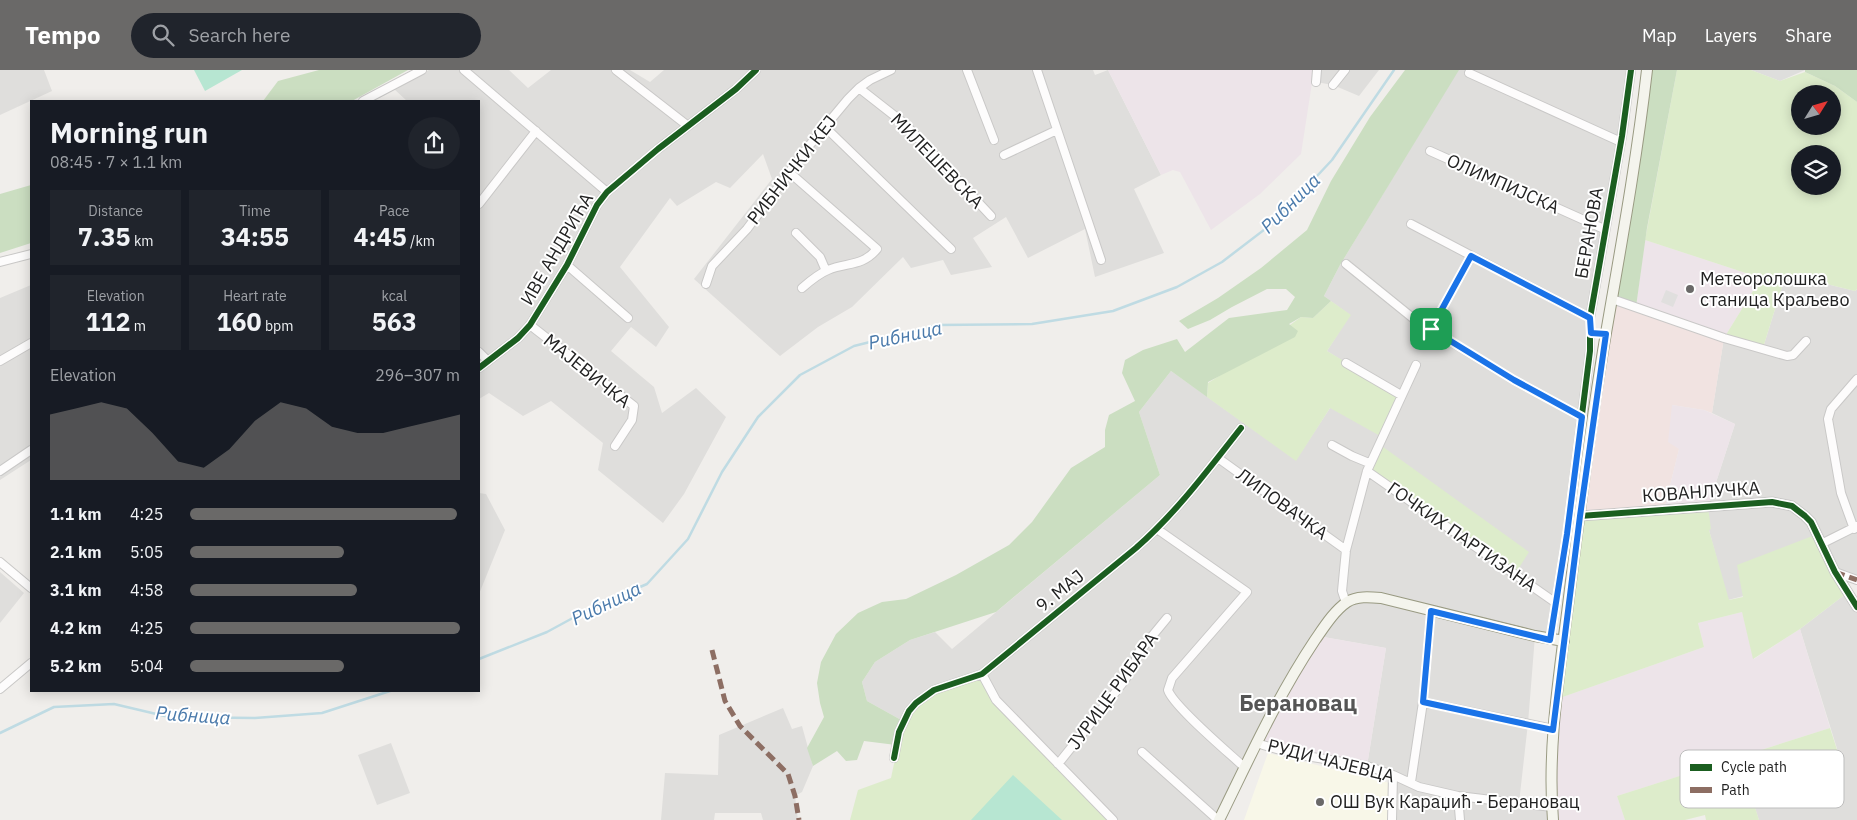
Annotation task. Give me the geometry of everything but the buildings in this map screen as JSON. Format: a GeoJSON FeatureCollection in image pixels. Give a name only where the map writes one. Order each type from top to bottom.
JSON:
{"type":"FeatureCollection","features":[{"type":"Feature","properties":{"kind":"main road","name":"БЕРАНОВА"},"geometry":{"type":"LineString","coordinates":[[1553,820],[1551,772],[1553,730],[1564,641],[1606,334],[1639,132],[1647,70]]}},
{"type":"Feature","properties":{"kind":"main road"},"geometry":{"type":"LineString","coordinates":[[1218,820],[1256,743],[1300,663],[1333,616],[1346,603],[1357,598],[1374,598],[1550,640],[1564,641]]}},
{"type":"Feature","properties":{"kind":"street"},"geometry":{"type":"LineString","coordinates":[[365,100],[422,70]]}},
{"type":"Feature","properties":{"kind":"street"},"geometry":{"type":"LineString","coordinates":[[464,70],[607,192]]}},
{"type":"Feature","properties":{"kind":"street"},"geometry":{"type":"LineString","coordinates":[[616,70],[688,126]]}},
{"type":"Feature","properties":{"kind":"street","name":"ИВЕ АНДРИЋА"},"geometry":{"type":"LineString","coordinates":[[480,367],[518,338],[530,325],[567,265],[597,205],[607,192],[658,149],[736,89],[756,70]]}},
{"type":"Feature","properties":{"kind":"street","name":"РИБНИЧКИ КЕЈ"},"geometry":{"type":"LineString","coordinates":[[706,284],[712,266],[747,229],[825,127],[859,88],[891,70]]}},
{"type":"Feature","properties":{"kind":"street"},"geometry":{"type":"LineString","coordinates":[[967,70],[994,140]]}},
{"type":"Feature","properties":{"kind":"street"},"geometry":{"type":"LineString","coordinates":[[1037,70],[1101,260]]}},
{"type":"Feature","properties":{"kind":"street"},"geometry":{"type":"LineString","coordinates":[[1316,82],[1317,70]]}},
{"type":"Feature","properties":{"kind":"street"},"geometry":{"type":"LineString","coordinates":[[1333,85],[1345,70]]}},
{"type":"Feature","properties":{"kind":"street","name":"БЕРАНОВА"},"geometry":{"type":"LineString","coordinates":[[1550,640],[1567,534],[1582,417],[1590,351],[1590,318],[1604,229],[1621,142],[1631,70]]}},
{"type":"Feature","properties":{"kind":"street"},"geometry":{"type":"LineString","coordinates":[[1469,73],[1621,142]]}},
{"type":"Feature","properties":{"kind":"street","name":"МИЛЕШЕВСКА"},"geometry":{"type":"LineString","coordinates":[[859,88],[905,124],[991,216]]}},
{"type":"Feature","properties":{"kind":"street"},"geometry":{"type":"LineString","coordinates":[[825,127],[951,250]]}},
{"type":"Feature","properties":{"kind":"street"},"geometry":{"type":"LineString","coordinates":[[1004,155],[1057,130]]}},
{"type":"Feature","properties":{"kind":"street"},"geometry":{"type":"LineString","coordinates":[[480,203],[536,131]]}},
{"type":"Feature","properties":{"kind":"street","name":"ОЛИМПИЈСКА"},"geometry":{"type":"LineString","coordinates":[[1430,151],[1604,229]]}},
{"type":"Feature","properties":{"kind":"street"},"geometry":{"type":"LineString","coordinates":[[789,172],[877,249],[862,262],[837,266],[826,271],[802,288]]}},
{"type":"Feature","properties":{"kind":"street"},"geometry":{"type":"LineString","coordinates":[[1411,224],[1590,318]]}},
{"type":"Feature","properties":{"kind":"street"},"geometry":{"type":"LineString","coordinates":[[796,233],[820,257],[826,271]]}},
{"type":"Feature","properties":{"kind":"street"},"geometry":{"type":"LineString","coordinates":[[0,262],[30,254]]}},
{"type":"Feature","properties":{"kind":"street"},"geometry":{"type":"LineString","coordinates":[[1431,329],[1471,256]]}},
{"type":"Feature","properties":{"kind":"street"},"geometry":{"type":"LineString","coordinates":[[1346,264],[1414,319],[1514,380],[1582,417]]}},
{"type":"Feature","properties":{"kind":"street"},"geometry":{"type":"LineString","coordinates":[[567,265],[628,318]]}},
{"type":"Feature","properties":{"kind":"street"},"geometry":{"type":"LineString","coordinates":[[1612,299],[1724,338],[1787,356],[1793,355],[1806,341]]}},
{"type":"Feature","properties":{"kind":"street","name":"МАЈЕВИЧКА"},"geometry":{"type":"LineString","coordinates":[[530,325],[634,406],[632,420],[615,446]]}},
{"type":"Feature","properties":{"kind":"street"},"geometry":{"type":"LineString","coordinates":[[1591,333],[1606,334]]}},
{"type":"Feature","properties":{"kind":"street"},"geometry":{"type":"LineString","coordinates":[[0,361],[30,344]]}},
{"type":"Feature","properties":{"kind":"street"},"geometry":{"type":"LineString","coordinates":[[480,353],[488,361]]}},
{"type":"Feature","properties":{"kind":"street"},"geometry":{"type":"LineString","coordinates":[[1346,363],[1401,396]]}},
{"type":"Feature","properties":{"kind":"street"},"geometry":{"type":"LineString","coordinates":[[1346,603],[1342,590],[1346,550],[1368,467],[1416,365]]}},
{"type":"Feature","properties":{"kind":"street"},"geometry":{"type":"LineString","coordinates":[[1821,544],[1855,527],[1841,493],[1828,419],[1831,409],[1857,379]]}},
{"type":"Feature","properties":{"kind":"street","name":"9. МАЈ"},"geometry":{"type":"LineString","coordinates":[[894,758],[899,732],[916,703],[934,690],[982,674],[1157,529],[1241,428]]}},
{"type":"Feature","properties":{"kind":"street","name":"ГОЧКИХ ПАРТИЗАНА"},"geometry":{"type":"LineString","coordinates":[[1332,445],[1368,467],[1556,603]]}},
{"type":"Feature","properties":{"kind":"street"},"geometry":{"type":"LineString","coordinates":[[0,471],[30,451]]}},
{"type":"Feature","properties":{"kind":"street","name":"ЛИПОВАЧКА"},"geometry":{"type":"LineString","coordinates":[[1218,458],[1346,550]]}},
{"type":"Feature","properties":{"kind":"street","name":"КОВАНЛУЧКА"},"geometry":{"type":"LineString","coordinates":[[1580,516],[1772,502],[1792,506],[1800,510],[1811,522],[1835,572],[1857,606]]}},
{"type":"Feature","properties":{"kind":"street"},"geometry":{"type":"LineString","coordinates":[[1157,529],[1247,592],[1172,678],[1168,687],[1169,693],[1177,703],[1244,767]]}},
{"type":"Feature","properties":{"kind":"street"},"geometry":{"type":"LineString","coordinates":[[0,562],[30,587]]}},
{"type":"Feature","properties":{"kind":"street"},"geometry":{"type":"LineString","coordinates":[[1835,572],[1857,580]]}},
{"type":"Feature","properties":{"kind":"street"},"geometry":{"type":"LineString","coordinates":[[1411,782],[1423,702],[1431,611]]}},
{"type":"Feature","properties":{"kind":"street","name":"ЈУРИЦЕ РИБАРА"},"geometry":{"type":"LineString","coordinates":[[1058,764],[1122,684],[1131,671],[1139,652],[1167,618]]}},
{"type":"Feature","properties":{"kind":"street"},"geometry":{"type":"LineString","coordinates":[[0,689],[30,664]]}},
{"type":"Feature","properties":{"kind":"street"},"geometry":{"type":"LineString","coordinates":[[982,674],[996,700],[1113,820]]}},
{"type":"Feature","properties":{"kind":"street"},"geometry":{"type":"LineString","coordinates":[[1423,702],[1553,730]]}},
{"type":"Feature","properties":{"kind":"street","name":"РУДИ ЧАЈЕВЦА"},"geometry":{"type":"LineString","coordinates":[[1256,743],[1294,754],[1367,766],[1411,782],[1419,787],[1458,796],[1552,807]]}},
{"type":"Feature","properties":{"kind":"street"},"geometry":{"type":"LineString","coordinates":[[1142,752],[1218,820]]}},
{"type":"Feature","properties":{"kind":"street"},"geometry":{"type":"LineString","coordinates":[[1392,820],[1395,776],[1414,766]]}},
{"type":"Feature","properties":{"kind":"street"},"geometry":{"type":"LineString","coordinates":[[1458,796],[1460,820]]}},
{"type":"Feature","properties":{"kind":"shaded area"},"geometry":{"type":"Polygon","coordinates":[[[0,70],[44,70],[52,91],[0,115],[0,70]]]}},
{"type":"Feature","properties":{"kind":"shaded area"},"geometry":{"type":"Polygon","coordinates":[[[429,70],[509,70],[528,88],[551,70],[630,70],[650,82],[664,70],[1093,70],[1095,75],[1108,70],[1161,175],[1134,189],[1164,253],[1095,277],[1085,229],[1028,258],[1006,217],[973,238],[992,267],[951,275],[943,260],[911,268],[903,257],[852,307],[818,327],[780,356],[694,279],[772,179],[763,154],[730,188],[716,182],[677,206],[670,198],[620,267],[669,327],[656,347],[631,327],[611,351],[654,387],[662,413],[696,388],[726,417],[684,494],[663,523],[598,470],[603,443],[551,401],[523,416],[489,393],[480,398],[480,100],[406,100],[394,89],[429,70]]]}},
{"type":"Feature","properties":{"kind":"shaded area"},"geometry":{"type":"Polygon","coordinates":[[[1108,70],[1314,70],[1301,154],[1260,194],[1211,230],[1180,172],[1173,170],[1161,175],[1108,70]]]}},
{"type":"Feature","properties":{"kind":"shaded area"},"geometry":{"type":"Polygon","coordinates":[[[1317,70],[1379,70],[1359,96],[1333,85],[1316,82],[1317,70]]]}},
{"type":"Feature","properties":{"kind":"shaded area"},"geometry":{"type":"Polygon","coordinates":[[[1458,70],[1631,70],[1604,229],[1550,640],[1535,636],[1519,803],[1552,807],[1553,820],[1392,820],[1393,775],[1367,766],[1386,648],[1318,636],[1219,820],[1115,820],[903,721],[867,701],[862,682],[875,662],[910,640],[935,632],[952,649],[1160,475],[1139,412],[1171,371],[1296,460],[1330,408],[1346,363],[1327,351],[1350,315],[1324,296],[1340,265],[1458,70]]]}},
{"type":"Feature","properties":{"kind":"shaded area"},"geometry":{"type":"Polygon","coordinates":[[[1751,70],[1805,70],[1780,81],[1751,70]]]}},
{"type":"Feature","properties":{"kind":"shaded area"},"geometry":{"type":"Polygon","coordinates":[[[1645,240],[1761,278],[1724,338],[1636,307],[1645,240]]]}},
{"type":"Feature","properties":{"kind":"shaded area"},"geometry":{"type":"Polygon","coordinates":[[[1786,274],[1855,291],[1857,289],[1857,580],[1835,572],[1728,600],[1709,530],[1708,507],[1735,424],[1712,413],[1724,338],[1762,351],[1786,274]]]}},
{"type":"Feature","properties":{"kind":"shaded area"},"geometry":{"type":"Polygon","coordinates":[[[30,285],[30,461],[0,480],[0,298],[30,285]]]}},
{"type":"Feature","properties":{"kind":"shaded area"},"geometry":{"type":"Polygon","coordinates":[[[1666,290],[1678,295],[1673,307],[1661,302],[1666,290]]]}},
{"type":"Feature","properties":{"kind":"shaded area"},"geometry":{"type":"Polygon","coordinates":[[[1612,299],[1724,338],[1712,413],[1672,405],[1679,449],[1664,510],[1580,516],[1612,299]]]}},
{"type":"Feature","properties":{"kind":"shaded area"},"geometry":{"type":"Polygon","coordinates":[[[1672,405],[1704,410],[1735,424],[1708,507],[1664,510],[1679,449],[1668,442],[1672,405]]]}},
{"type":"Feature","properties":{"kind":"shaded area"},"geometry":{"type":"Polygon","coordinates":[[[480,493],[486,494],[505,530],[480,592],[480,493]]]}},
{"type":"Feature","properties":{"kind":"shaded area"},"geometry":{"type":"Polygon","coordinates":[[[0,572],[24,593],[0,623],[0,572]]]}},
{"type":"Feature","properties":{"kind":"shaded area"},"geometry":{"type":"Polygon","coordinates":[[[1847,593],[1857,607],[1857,820],[1759,820],[1755,808],[1844,808],[1844,750],[1837,750],[1800,629],[1847,593]]]}},
{"type":"Feature","properties":{"kind":"shaded area"},"geometry":{"type":"Polygon","coordinates":[[[1742,612],[1754,659],[1800,629],[1830,728],[1761,750],[1680,750],[1680,776],[1617,796],[1625,820],[1553,820],[1557,699],[1704,647],[1698,623],[1742,612]]]}},
{"type":"Feature","properties":{"kind":"shaded area"},"geometry":{"type":"Polygon","coordinates":[[[1318,636],[1386,648],[1367,766],[1256,743],[1318,636]]]}},
{"type":"Feature","properties":{"kind":"shaded area"},"geometry":{"type":"Polygon","coordinates":[[[783,708],[792,729],[802,726],[813,766],[802,792],[795,796],[798,820],[763,820],[761,813],[715,813],[714,820],[661,820],[665,773],[718,775],[719,735],[783,708]]]}},
{"type":"Feature","properties":{"kind":"shaded area"},"geometry":{"type":"Polygon","coordinates":[[[391,743],[410,793],[377,805],[358,755],[391,743]]]}},
{"type":"Feature","properties":{"kind":"shaded area","name":"ОШ Вук Караџић - Берановац"},"geometry":{"type":"Polygon","coordinates":[[[1268,753],[1390,783],[1388,820],[1244,820],[1268,753]]]}},
{"type":"Feature","properties":{"kind":"green space"},"geometry":{"type":"Polygon","coordinates":[[[194,70],[242,70],[205,91],[194,70]]]}},
{"type":"Feature","properties":{"kind":"green space"},"geometry":{"type":"Polygon","coordinates":[[[319,70],[408,70],[354,100],[264,100],[278,81],[319,70]]]}},
{"type":"Feature","properties":{"kind":"green space"},"geometry":{"type":"Polygon","coordinates":[[[1405,70],[1459,70],[1340,265],[1324,296],[1331,301],[1313,318],[1301,317],[1289,324],[1298,331],[1295,337],[1208,382],[1207,397],[1171,371],[1139,412],[1160,475],[996,612],[910,640],[875,662],[862,682],[867,701],[903,721],[896,745],[864,741],[857,760],[846,761],[837,751],[813,766],[807,748],[824,717],[817,683],[821,662],[836,634],[858,613],[882,602],[906,599],[956,575],[1009,545],[1032,522],[1071,468],[1105,447],[1105,430],[1109,415],[1135,401],[1122,373],[1125,360],[1143,350],[1177,339],[1185,352],[1229,318],[1287,310],[1295,297],[1286,289],[1267,289],[1210,320],[1188,329],[1179,321],[1218,298],[1261,268],[1307,230],[1331,181],[1370,117],[1405,70]]]}},
{"type":"Feature","properties":{"kind":"green space"},"geometry":{"type":"Polygon","coordinates":[[[1647,70],[1677,70],[1647,228],[1636,307],[1612,299],[1647,70]]]}},
{"type":"Feature","properties":{"kind":"green space"},"geometry":{"type":"Polygon","coordinates":[[[1677,70],[1751,70],[1780,81],[1805,72],[1833,85],[1791,85],[1791,135],[1841,135],[1841,90],[1857,102],[1857,289],[1855,291],[1786,274],[1762,351],[1724,338],[1761,278],[1645,240],[1677,70]]]}},
{"type":"Feature","properties":{"kind":"green space"},"geometry":{"type":"Polygon","coordinates":[[[1805,70],[1857,70],[1857,102],[1841,90],[1841,85],[1833,85],[1805,72],[1805,70]]]}},
{"type":"Feature","properties":{"kind":"green space"},"geometry":{"type":"Polygon","coordinates":[[[30,185],[30,243],[0,253],[0,194],[30,185]]]}},
{"type":"Feature","properties":{"kind":"green space"},"geometry":{"type":"Polygon","coordinates":[[[1331,301],[1351,315],[1327,351],[1401,395],[1382,437],[1330,408],[1296,461],[1207,397],[1208,383],[1301,317],[1313,318],[1331,301]]]}},
{"type":"Feature","properties":{"kind":"green space"},"geometry":{"type":"Polygon","coordinates":[[[1379,444],[1529,552],[1515,574],[1367,471],[1379,444]]]}},
{"type":"Feature","properties":{"kind":"green space"},"geometry":{"type":"Polygon","coordinates":[[[1708,507],[1711,529],[1709,530],[1729,600],[1743,597],[1737,565],[1815,535],[1847,593],[1800,629],[1753,659],[1742,612],[1698,623],[1704,647],[1557,699],[1580,516],[1708,507]]]}},
{"type":"Feature","properties":{"kind":"green space"},"geometry":{"type":"Polygon","coordinates":[[[982,674],[989,690],[1113,820],[850,820],[858,790],[891,778],[903,721],[925,696],[982,674]]]}},
{"type":"Feature","properties":{"kind":"green space"},"geometry":{"type":"Polygon","coordinates":[[[1830,728],[1837,750],[1761,750],[1830,728]]]}},
{"type":"Feature","properties":{"kind":"green space"},"geometry":{"type":"Polygon","coordinates":[[[1013,775],[1062,820],[971,820],[1013,775]]]}},
{"type":"Feature","properties":{"kind":"green space"},"geometry":{"type":"Polygon","coordinates":[[[1680,776],[1680,808],[1755,808],[1759,820],[1706,820],[1705,815],[1685,820],[1625,820],[1617,796],[1680,776]]]}},
{"type":"Feature","properties":{"kind":"waterway","name":"Рибница"},"geometry":{"type":"LineString","coordinates":[[480,659],[547,632],[593,607],[647,584],[688,539],[722,472],[758,417],[800,375],[854,346],[938,325],[1032,324],[1113,311],[1177,287],[1222,262],[1273,223],[1332,160],[1394,70]]}},
{"type":"Feature","properties":{"kind":"waterway","name":"Рибница"},"geometry":{"type":"LineString","coordinates":[[0,733],[54,707],[114,704],[169,717],[255,718],[322,713],[387,692]]}},
{"type":"Feature","properties":{"kind":"marked path"},"geometry":{"type":"LineString","coordinates":[[1835,572],[1857,580]]}},
{"type":"Feature","properties":{"kind":"marked path"},"geometry":{"type":"LineString","coordinates":[[712,650],[725,701],[740,726],[788,774],[795,796],[799,820]]}},
{"type":"Feature","properties":{"kind":"cycle path"},"geometry":{"type":"LineString","coordinates":[[480,367],[518,338],[530,325],[567,265],[597,205],[607,192],[658,149],[736,89],[756,70]]}},
{"type":"Feature","properties":{"kind":"cycle path"},"geometry":{"type":"LineString","coordinates":[[1550,640],[1567,534],[1590,351],[1590,318],[1622,136],[1631,70]]}},
{"type":"Feature","properties":{"kind":"cycle path"},"geometry":{"type":"LineString","coordinates":[[894,758],[899,732],[909,711],[916,703],[934,690],[982,674],[1136,548],[1178,506],[1241,428]]}},
{"type":"Feature","properties":{"kind":"cycle path"},"geometry":{"type":"LineString","coordinates":[[1580,516],[1772,502],[1792,506],[1811,522],[1835,572],[1857,607]]}},
{"type":"Feature","properties":{"kind":"place","name":"Метеоролошка станица Краљево"},"geometry":{"type":"Point","coordinates":[1690,289]}},
{"type":"Feature","properties":{"kind":"place","name":"ОШ Вук Караџић - Берановац"},"geometry":{"type":"Point","coordinates":[1320,802]}},
{"type":"Feature","properties":{"kind":"district","name":"Берановац"},"geometry":{"type":"Point","coordinates":[1298,703]}},
{"type":"Feature","properties":{"kind":"route"},"geometry":{"type":"LineString","coordinates":[[1471,256],[1590,318],[1591,333],[1606,334],[1572,572],[1553,730],[1423,702],[1426,660],[1431,611],[1550,640],[1567,534],[1582,417],[1514,380],[1431,329],[1471,256]]}}]}
